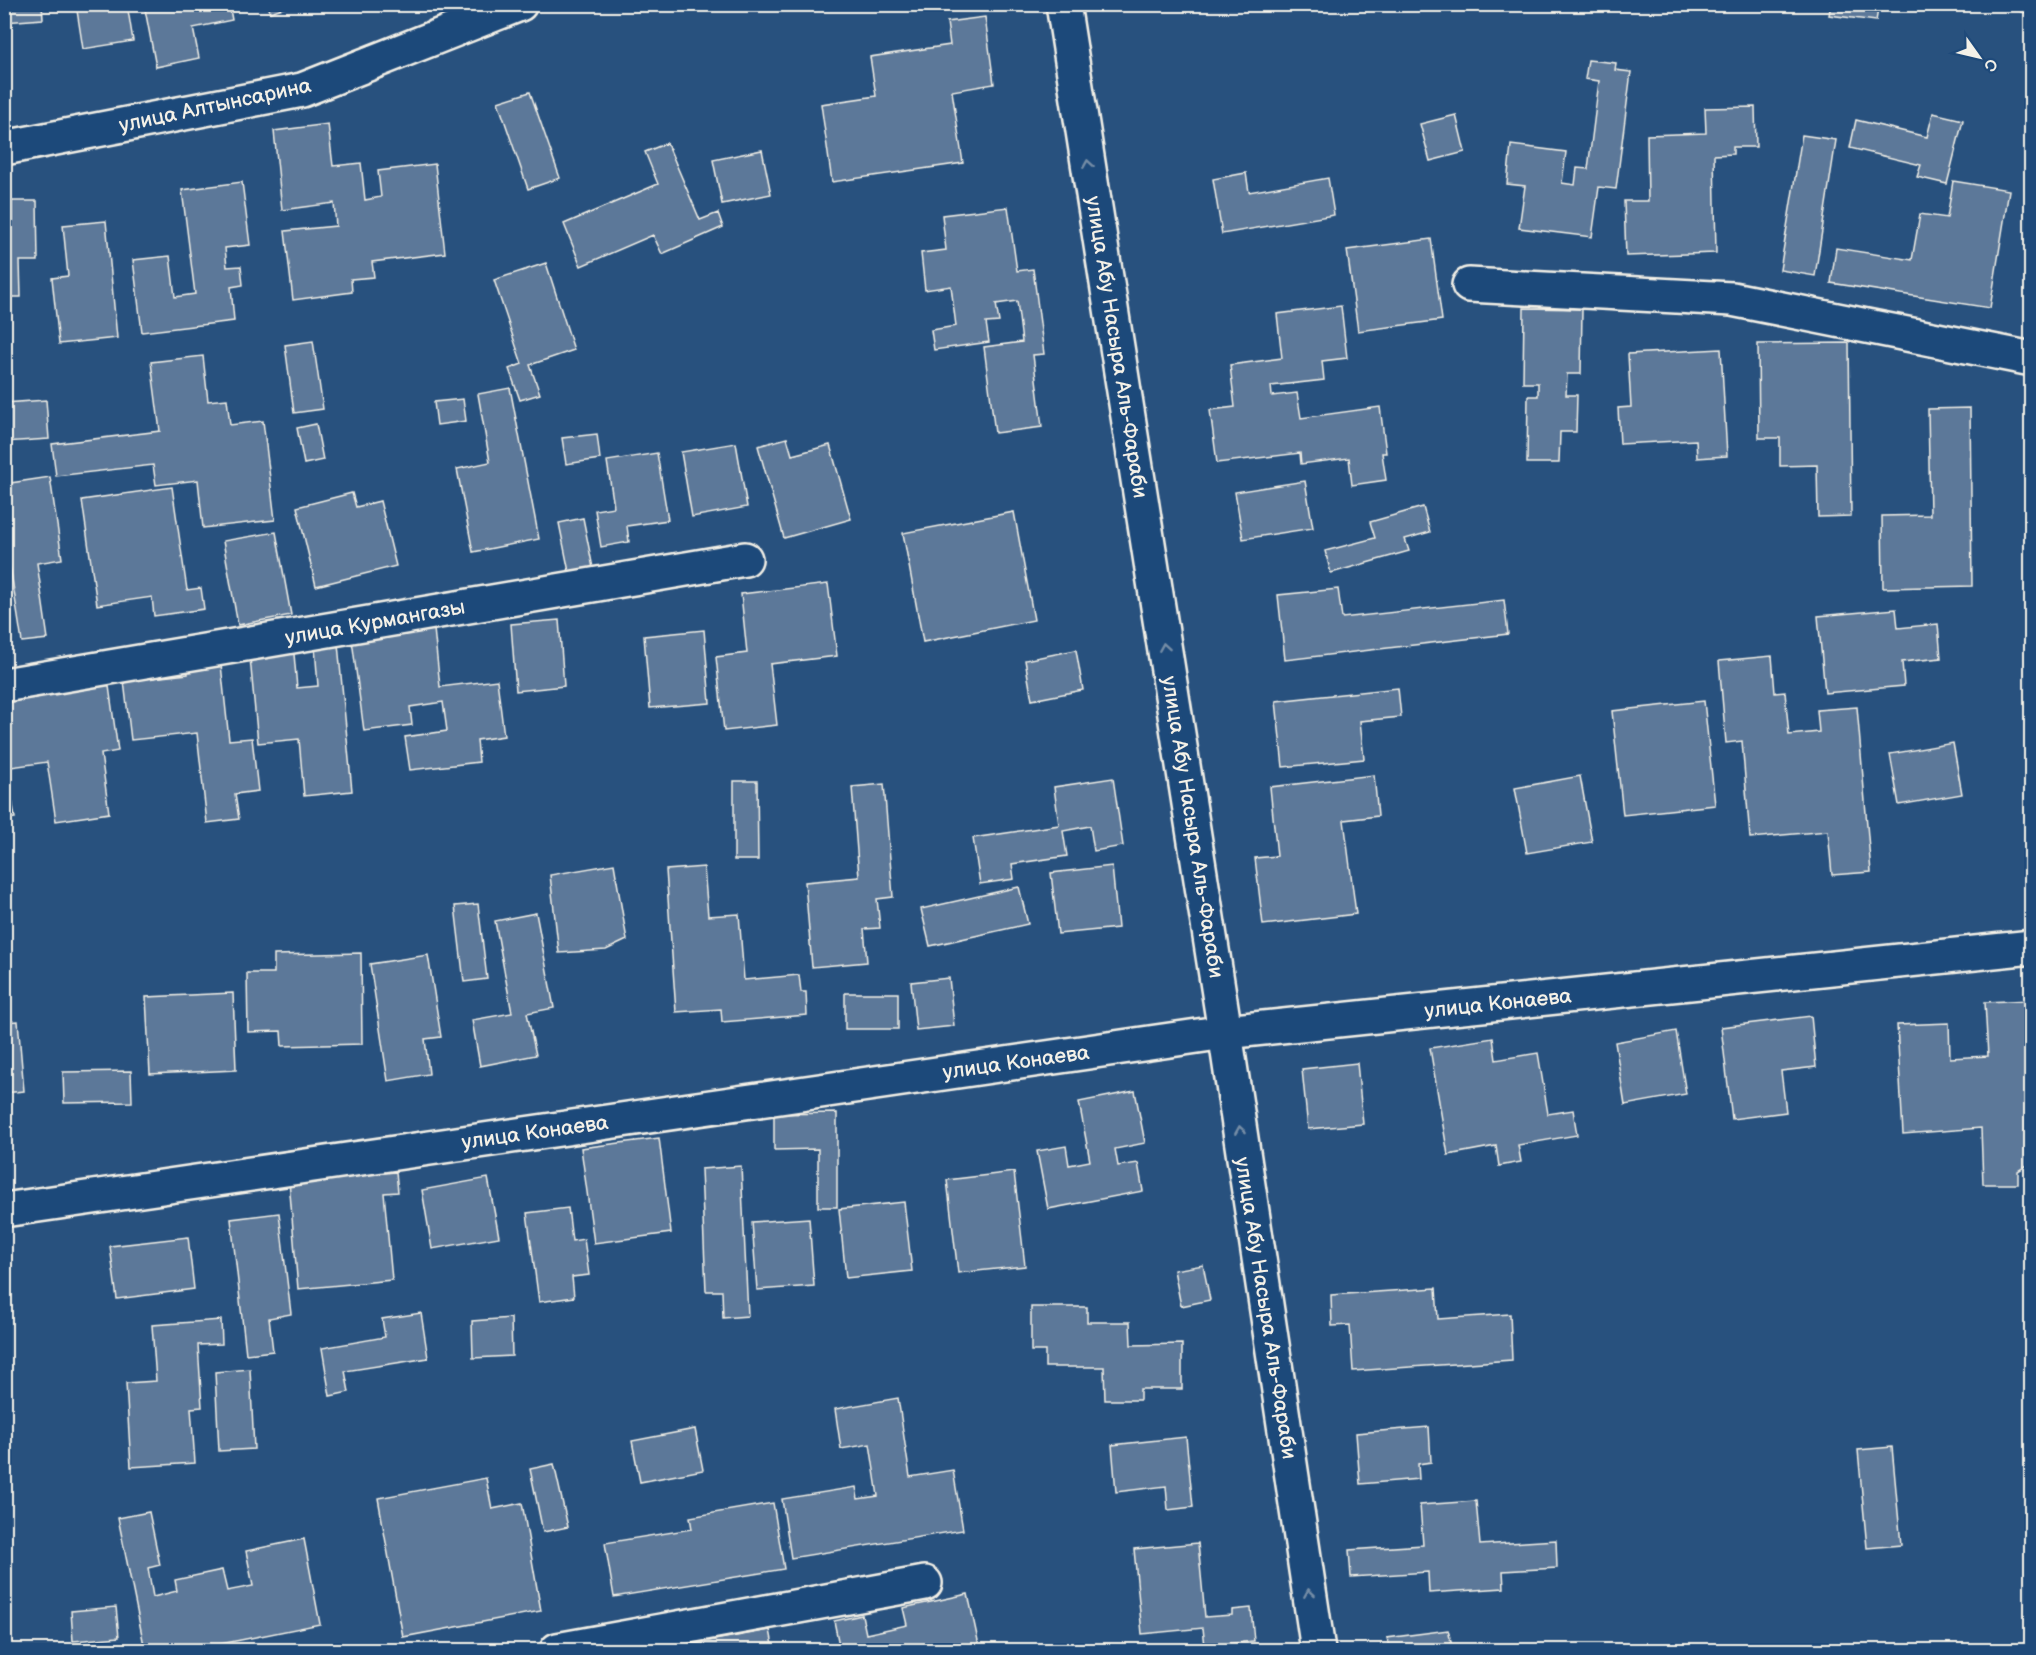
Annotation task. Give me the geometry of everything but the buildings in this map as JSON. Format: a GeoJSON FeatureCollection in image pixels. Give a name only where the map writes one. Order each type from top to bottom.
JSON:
{"type":"FeatureCollection","features":[{"type":"Feature","properties":{"kind":"street","name":"улица Алтынсарина"},"geometry":{"type":"LineString","coordinates":[[4,148],[302,90],[520,4]]}},
{"type":"Feature","properties":{"kind":"street","name":"улица Абу Насыра Аль-Фараби"},"geometry":{"type":"LineString","coordinates":[[1063,4],[1225,1032],[1318,1650]]}},
{"type":"Feature","properties":{"kind":"street"},"geometry":{"type":"LineString","coordinates":[[1469,285],[1732,299],[2031,359]]}},
{"type":"Feature","properties":{"kind":"street","name":"улица Курмангазы"},"geometry":{"type":"LineString","coordinates":[[4,686],[745,559]]}},
{"type":"Feature","properties":{"kind":"street","name":"улица Конаева"},"geometry":{"type":"LineString","coordinates":[[4,1209],[1225,1032],[2031,947]]}},
{"type":"Feature","properties":{"kind":"street"},"geometry":{"type":"LineString","coordinates":[[557,1650],[925,1583]]}}]}
